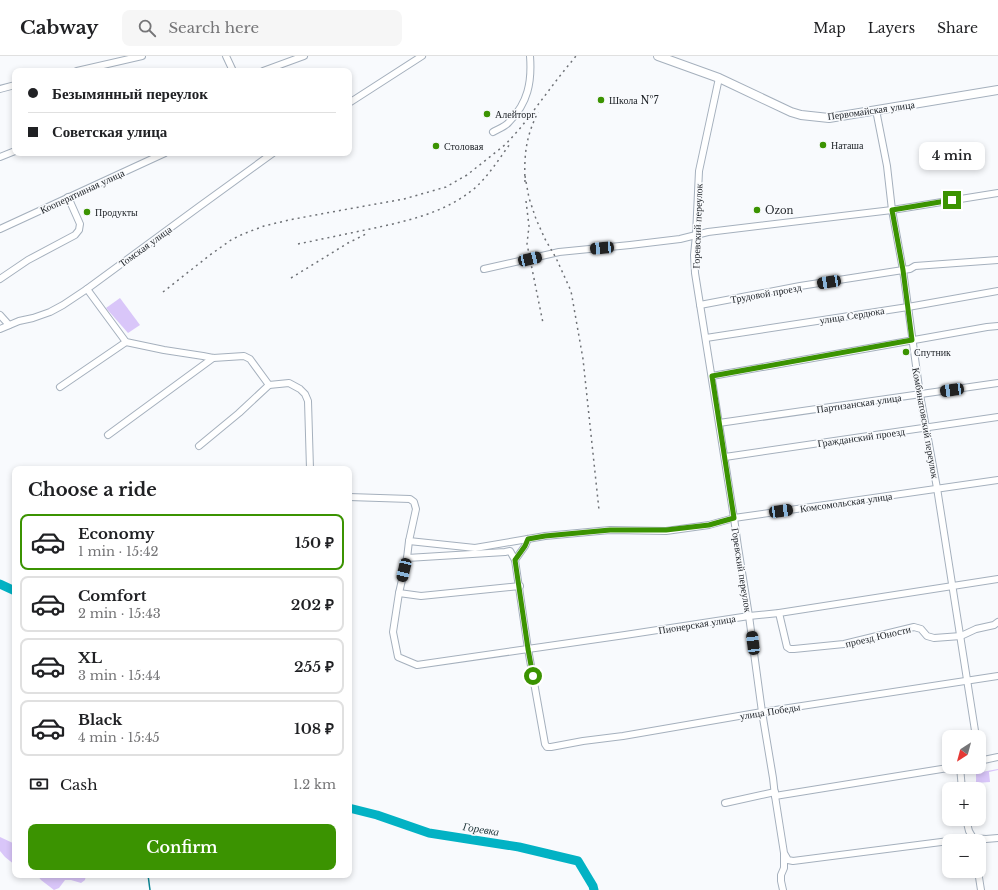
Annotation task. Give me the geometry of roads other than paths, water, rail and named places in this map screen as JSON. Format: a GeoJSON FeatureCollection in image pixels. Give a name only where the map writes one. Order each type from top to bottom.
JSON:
{"type":"FeatureCollection","features":[{"type":"Feature","properties":{"kind":"main road","name":"Первомайская улица"},"geometry":{"type":"LineString","coordinates":[[658,56],[719,78],[791,112],[801,115],[829,118],[998,90]]}},
{"type":"Feature","properties":{"kind":"street"},"geometry":{"type":"LineString","coordinates":[[90,68],[142,56]]}},
{"type":"Feature","properties":{"kind":"street"},"geometry":{"type":"LineString","coordinates":[[226,56],[232,68]]}},
{"type":"Feature","properties":{"kind":"street"},"geometry":{"type":"LineString","coordinates":[[271,68],[304,56]]}},
{"type":"Feature","properties":{"kind":"street"},"geometry":{"type":"LineString","coordinates":[[352,101],[422,56]]}},
{"type":"Feature","properties":{"kind":"street"},"geometry":{"type":"LineString","coordinates":[[493,132],[508,124],[522,106],[530,84],[530,56]]}},
{"type":"Feature","properties":{"kind":"street","name":"Горевский переулок"},"geometry":{"type":"LineString","coordinates":[[719,78],[699,171],[694,255],[695,274],[725,457],[784,853],[784,868],[781,875],[783,890]]}},
{"type":"Feature","properties":{"kind":"street"},"geometry":{"type":"LineString","coordinates":[[0,89],[12,86]]}},
{"type":"Feature","properties":{"kind":"street","name":"Комбинатовский переулок"},"geometry":{"type":"LineString","coordinates":[[876,110],[887,166],[892,210],[903,270],[920,395],[937,488],[975,730]]}},
{"type":"Feature","properties":{"kind":"street"},"geometry":{"type":"LineString","coordinates":[[0,157],[12,152]]}},
{"type":"Feature","properties":{"kind":"street","name":"Кооперативная улица"},"geometry":{"type":"LineString","coordinates":[[0,229],[159,156]]}},
{"type":"Feature","properties":{"kind":"street","name":"Томская улица"},"geometry":{"type":"LineString","coordinates":[[0,329],[50,312],[63,305],[269,156]]}},
{"type":"Feature","properties":{"kind":"street"},"geometry":{"type":"LineString","coordinates":[[484,269],[559,252],[673,240],[708,232],[892,210],[998,193]]}},
{"type":"Feature","properties":{"kind":"street"},"geometry":{"type":"LineString","coordinates":[[0,279],[28,260],[74,235],[79,230],[80,224],[68,197]]}},
{"type":"Feature","properties":{"kind":"street","name":"Трудовой проезд"},"geometry":{"type":"LineString","coordinates":[[700,305],[800,286],[910,269],[915,266],[998,260]]}},
{"type":"Feature","properties":{"kind":"street"},"geometry":{"type":"LineString","coordinates":[[87,289],[126,342],[213,358],[244,356],[250,359],[269,386]]}},
{"type":"Feature","properties":{"kind":"street","name":"улица Сердюка"},"geometry":{"type":"LineString","coordinates":[[706,338],[908,307],[998,291]]}},
{"type":"Feature","properties":{"kind":"street"},"geometry":{"type":"LineString","coordinates":[[0,315],[9,325]]}},
{"type":"Feature","properties":{"kind":"street"},"geometry":{"type":"LineString","coordinates":[[712,376],[998,326]]}},
{"type":"Feature","properties":{"kind":"street"},"geometry":{"type":"LineString","coordinates":[[60,387],[126,342]]}},
{"type":"Feature","properties":{"kind":"street"},"geometry":{"type":"LineString","coordinates":[[108,435],[213,358]]}},
{"type":"Feature","properties":{"kind":"street"},"geometry":{"type":"LineString","coordinates":[[199,446],[269,386],[289,383],[300,389],[305,394],[308,401],[310,466]]}},
{"type":"Feature","properties":{"kind":"street","name":"Партизанская улица"},"geometry":{"type":"LineString","coordinates":[[719,423],[998,383]]}},
{"type":"Feature","properties":{"kind":"street","name":"Гражданский проезд"},"geometry":{"type":"LineString","coordinates":[[725,457],[998,417]]}},
{"type":"Feature","properties":{"kind":"street","name":"Комсомольская улица"},"geometry":{"type":"LineString","coordinates":[[409,541],[475,548],[545,536],[610,530],[666,530],[709,525],[734,518],[998,480]]}},
{"type":"Feature","properties":{"kind":"street"},"geometry":{"type":"LineString","coordinates":[[352,498],[410,499],[414,502],[416,509],[399,593],[421,596],[520,586]]}},
{"type":"Feature","properties":{"kind":"street"},"geometry":{"type":"LineString","coordinates":[[515,560],[528,539]]}},
{"type":"Feature","properties":{"kind":"street"},"geometry":{"type":"LineString","coordinates":[[407,558],[510,551],[515,560],[520,586],[528,649]]}},
{"type":"Feature","properties":{"kind":"street","name":"Пионерская улица"},"geometry":{"type":"LineString","coordinates":[[399,593],[393,632],[398,657],[417,665],[749,616],[779,613],[998,579]]}},
{"type":"Feature","properties":{"kind":"street","name":"проезд Юности"},"geometry":{"type":"LineString","coordinates":[[779,613],[787,647],[790,649],[844,644],[914,627],[920,629],[927,636],[934,638],[961,636],[976,629],[994,625],[998,622]]}},
{"type":"Feature","properties":{"kind":"street","name":"улица Победы"},"geometry":{"type":"LineString","coordinates":[[528,649],[545,744],[547,747],[998,676]]}},
{"type":"Feature","properties":{"kind":"street"},"geometry":{"type":"LineString","coordinates":[[986,758],[998,757]]}},
{"type":"Feature","properties":{"kind":"street"},"geometry":{"type":"LineString","coordinates":[[725,803],[942,769]]}},
{"type":"Feature","properties":{"kind":"street"},"geometry":{"type":"LineString","coordinates":[[986,839],[998,838]]}},
{"type":"Feature","properties":{"kind":"street"},"geometry":{"type":"LineString","coordinates":[[784,853],[788,860],[793,861],[942,842]]}},
{"type":"Feature","properties":{"kind":"street"},"geometry":{"type":"LineString","coordinates":[[979,878],[981,890]]}},
{"type":"Feature","properties":{"kind":"waterway","name":"Горевка"},"geometry":{"type":"LineString","coordinates":[[0,584],[12,590]]}},
{"type":"Feature","properties":{"kind":"waterway","name":"Горевка"},"geometry":{"type":"LineString","coordinates":[[352,809],[377,815],[429,833],[519,847],[578,861],[594,890]]}},
{"type":"Feature","properties":{"kind":"waterway"},"geometry":{"type":"LineString","coordinates":[[148,878],[150,890]]}},
{"type":"Feature","properties":{"kind":"railway"},"geometry":{"type":"LineString","coordinates":[[163,292],[231,240],[264,226],[404,199],[446,187],[467,175],[506,144],[522,126],[576,56]]}},
{"type":"Feature","properties":{"kind":"railway"},"geometry":{"type":"LineString","coordinates":[[525,182],[525,162],[528,137],[538,112]]}},
{"type":"Feature","properties":{"kind":"railway"},"geometry":{"type":"LineString","coordinates":[[298,244],[398,223],[439,210],[464,196],[476,187],[490,172],[510,144]]}},
{"type":"Feature","properties":{"kind":"railway"},"geometry":{"type":"LineString","coordinates":[[525,176],[529,198],[536,219],[571,291],[583,359],[599,510]]}},
{"type":"Feature","properties":{"kind":"railway"},"geometry":{"type":"LineString","coordinates":[[526,201],[529,226],[527,244],[543,323]]}},
{"type":"Feature","properties":{"kind":"railway"},"geometry":{"type":"LineString","coordinates":[[291,278],[348,243],[368,233]]}},
{"type":"Feature","properties":{"kind":"place","name":"Школа №7"},"geometry":{"type":"Point","coordinates":[601,100]}},
{"type":"Feature","properties":{"kind":"place","name":"Алейторг"},"geometry":{"type":"Point","coordinates":[487,114]}},
{"type":"Feature","properties":{"kind":"place","name":"Наташа"},"geometry":{"type":"Point","coordinates":[823,145]}},
{"type":"Feature","properties":{"kind":"place","name":"Столовая"},"geometry":{"type":"Point","coordinates":[436,146]}},
{"type":"Feature","properties":{"kind":"place","name":"Ozon"},"geometry":{"type":"Point","coordinates":[757,210]}},
{"type":"Feature","properties":{"kind":"place","name":"Продукты"},"geometry":{"type":"Point","coordinates":[87,212]}},
{"type":"Feature","properties":{"kind":"place","name":"Спутник"},"geometry":{"type":"Point","coordinates":[906,352]}}]}
